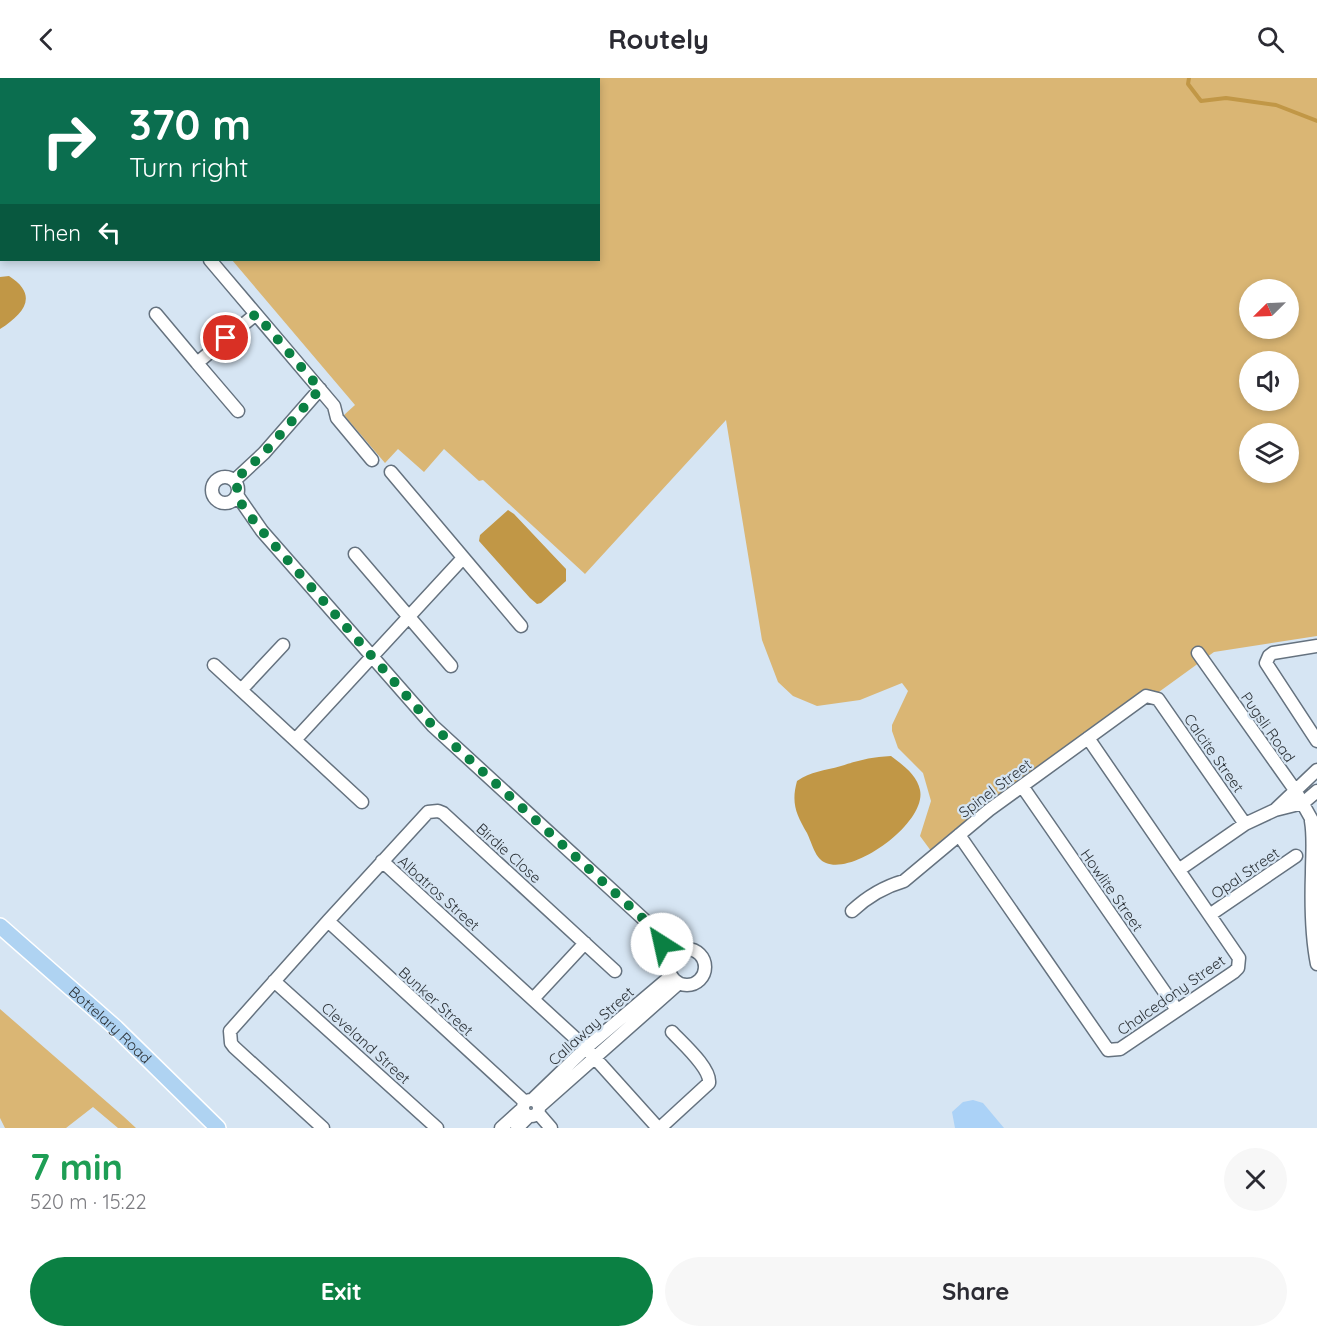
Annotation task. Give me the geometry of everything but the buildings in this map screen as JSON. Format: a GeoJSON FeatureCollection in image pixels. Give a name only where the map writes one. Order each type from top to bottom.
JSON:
{"type":"FeatureCollection","features":[{"type":"Feature","properties":{"kind":"main road","name":"Bottelary Road"},"geometry":{"type":"LineString","coordinates":[[0,926],[116,1028],[218,1128]]}},
{"type":"Feature","properties":{"kind":"street"},"geometry":{"type":"LineString","coordinates":[[211,261],[334,405],[337,418],[372,460]]}},
{"type":"Feature","properties":{"kind":"street"},"geometry":{"type":"LineString","coordinates":[[156,314],[238,411]]}},
{"type":"Feature","properties":{"kind":"street"},"geometry":{"type":"LineString","coordinates":[[197,363],[256,314]]}},
{"type":"Feature","properties":{"kind":"street"},"geometry":{"type":"LineString","coordinates":[[235,480],[264,453],[320,389]]}},
{"type":"Feature","properties":{"kind":"street"},"geometry":{"type":"LineString","coordinates":[[391,472],[521,626]]}},
{"type":"Feature","properties":{"kind":"street"},"geometry":{"type":"LineString","coordinates":[[233,499],[220,502],[215,499],[212,489],[220,477],[225,476],[235,480]]}},
{"type":"Feature","properties":{"kind":"street"},"geometry":{"type":"LineString","coordinates":[[233,499],[237,485],[235,480]]}},
{"type":"Feature","properties":{"kind":"street"},"geometry":{"type":"LineString","coordinates":[[233,499],[444,738],[650,925],[702,957],[705,969],[702,978],[694,984],[684,986],[673,974],[662,944],[650,925]]}},
{"type":"Feature","properties":{"kind":"street"},"geometry":{"type":"LineString","coordinates":[[355,554],[451,666]]}},
{"type":"Feature","properties":{"kind":"street"},"geometry":{"type":"LineString","coordinates":[[295,740],[463,558]]}},
{"type":"Feature","properties":{"kind":"street"},"geometry":{"type":"LineString","coordinates":[[241,690],[283,645]]}},
{"type":"Feature","properties":{"kind":"street"},"geometry":{"type":"LineString","coordinates":[[1317,646],[1273,653],[1267,659],[1268,668],[1317,741]]}},
{"type":"Feature","properties":{"kind":"street","name":"Pugsli Road"},"geometry":{"type":"LineString","coordinates":[[1198,653],[1303,803],[1314,824],[1312,919],[1313,946],[1317,964]]}},
{"type":"Feature","properties":{"kind":"street"},"geometry":{"type":"LineString","coordinates":[[214,665],[362,802]]}},
{"type":"Feature","properties":{"kind":"street","name":"Spinel Street"},"geometry":{"type":"LineString","coordinates":[[852,910],[872,893],[904,881],[1022,786],[1146,696],[1158,699]]}},
{"type":"Feature","properties":{"kind":"street","name":"Calcite Street"},"geometry":{"type":"LineString","coordinates":[[1158,699],[1245,824]]}},
{"type":"Feature","properties":{"kind":"street"},"geometry":{"type":"LineString","coordinates":[[1303,720],[1317,718]]}},
{"type":"Feature","properties":{"kind":"street","name":"Chalcedony Street"},"geometry":{"type":"LineString","coordinates":[[959,835],[1108,1050],[1120,1049],[1238,968],[1239,957],[1211,914],[1088,738]]}},
{"type":"Feature","properties":{"kind":"street"},"geometry":{"type":"LineString","coordinates":[[1275,810],[1317,770]]}},
{"type":"Feature","properties":{"kind":"street","name":"Howlite Street"},"geometry":{"type":"LineString","coordinates":[[1022,786],[1178,1010]]}},
{"type":"Feature","properties":{"kind":"street"},"geometry":{"type":"LineString","coordinates":[[1180,869],[1245,824],[1275,810],[1303,803],[1317,791]]}},
{"type":"Feature","properties":{"kind":"street","name":"Birdie Close"},"geometry":{"type":"LineString","coordinates":[[382,861],[423,816],[438,811],[615,971]]}},
{"type":"Feature","properties":{"kind":"street","name":"Opal Street"},"geometry":{"type":"LineString","coordinates":[[1211,914],[1296,856]]}},
{"type":"Feature","properties":{"kind":"street","name":"Albatros Street"},"geometry":{"type":"LineString","coordinates":[[323,1128],[231,1042],[230,1031],[382,861],[590,1052],[659,1128]]}},
{"type":"Feature","properties":{"kind":"street","name":"Bunker Street"},"geometry":{"type":"LineString","coordinates":[[327,921],[551,1128]]}},
{"type":"Feature","properties":{"kind":"street"},"geometry":{"type":"LineString","coordinates":[[533,999],[585,943]]}},
{"type":"Feature","properties":{"kind":"street"},"geometry":{"type":"LineString","coordinates":[[673,974],[674,955],[686,949]]}},
{"type":"Feature","properties":{"kind":"street","name":"Callaway Street"},"geometry":{"type":"LineString","coordinates":[[501,1128],[531,1108],[673,974]]}},
{"type":"Feature","properties":{"kind":"street","name":"Cleveland Street"},"geometry":{"type":"LineString","coordinates":[[274,981],[437,1128]]}},
{"type":"Feature","properties":{"kind":"street"},"geometry":{"type":"LineString","coordinates":[[659,1128],[709,1083],[710,1078],[704,1067],[672,1032]]}},
{"type":"Feature","properties":{"kind":"street","name":"Callaway Street"},"geometry":{"type":"LineString","coordinates":[[517,1128],[531,1108]]}},
{"type":"Feature","properties":{"kind":"shaded area"},"geometry":{"type":"Polygon","coordinates":[[[600,78],[1317,78],[1317,636],[1214,652],[934,855],[920,836],[931,801],[923,773],[898,748],[892,731],[892,725],[908,691],[902,683],[860,700],[817,706],[793,696],[778,682],[762,640],[726,420],[585,574],[483,480],[479,481],[444,449],[424,472],[398,449],[385,463],[344,415],[355,405],[233,261],[600,261],[600,78]]]}},
{"type":"Feature","properties":{"kind":"shaded area"},"geometry":{"type":"Polygon","coordinates":[[[9,276],[24,291],[25,304],[15,317],[0,329],[0,277],[9,276]]]}},
{"type":"Feature","properties":{"kind":"shaded area"},"geometry":{"type":"Polygon","coordinates":[[[508,510],[566,569],[566,581],[541,603],[537,604],[530,598],[479,541],[480,535],[508,510]]]}},
{"type":"Feature","properties":{"kind":"shaded area"},"geometry":{"type":"Polygon","coordinates":[[[891,756],[909,771],[920,790],[919,803],[912,817],[887,843],[870,854],[839,865],[822,861],[814,850],[797,814],[794,796],[797,781],[807,775],[866,759],[891,756]]]}},
{"type":"Feature","properties":{"kind":"shaded area"},"geometry":{"type":"Polygon","coordinates":[[[0,1009],[136,1128],[118,1128],[93,1107],[66,1128],[5,1128],[0,1118],[0,1009]]]}},
{"type":"Feature","properties":{"kind":"waterway"},"geometry":{"type":"LineString","coordinates":[[1189,78],[1188,84],[1201,101],[1226,98],[1276,105],[1317,121]]}},
{"type":"Feature","properties":{"kind":"route"},"geometry":{"type":"LineString","coordinates":[[226,338],[256,314],[320,389],[264,453],[235,480],[237,495],[249,514],[444,738],[650,925],[662,944]]}}]}
